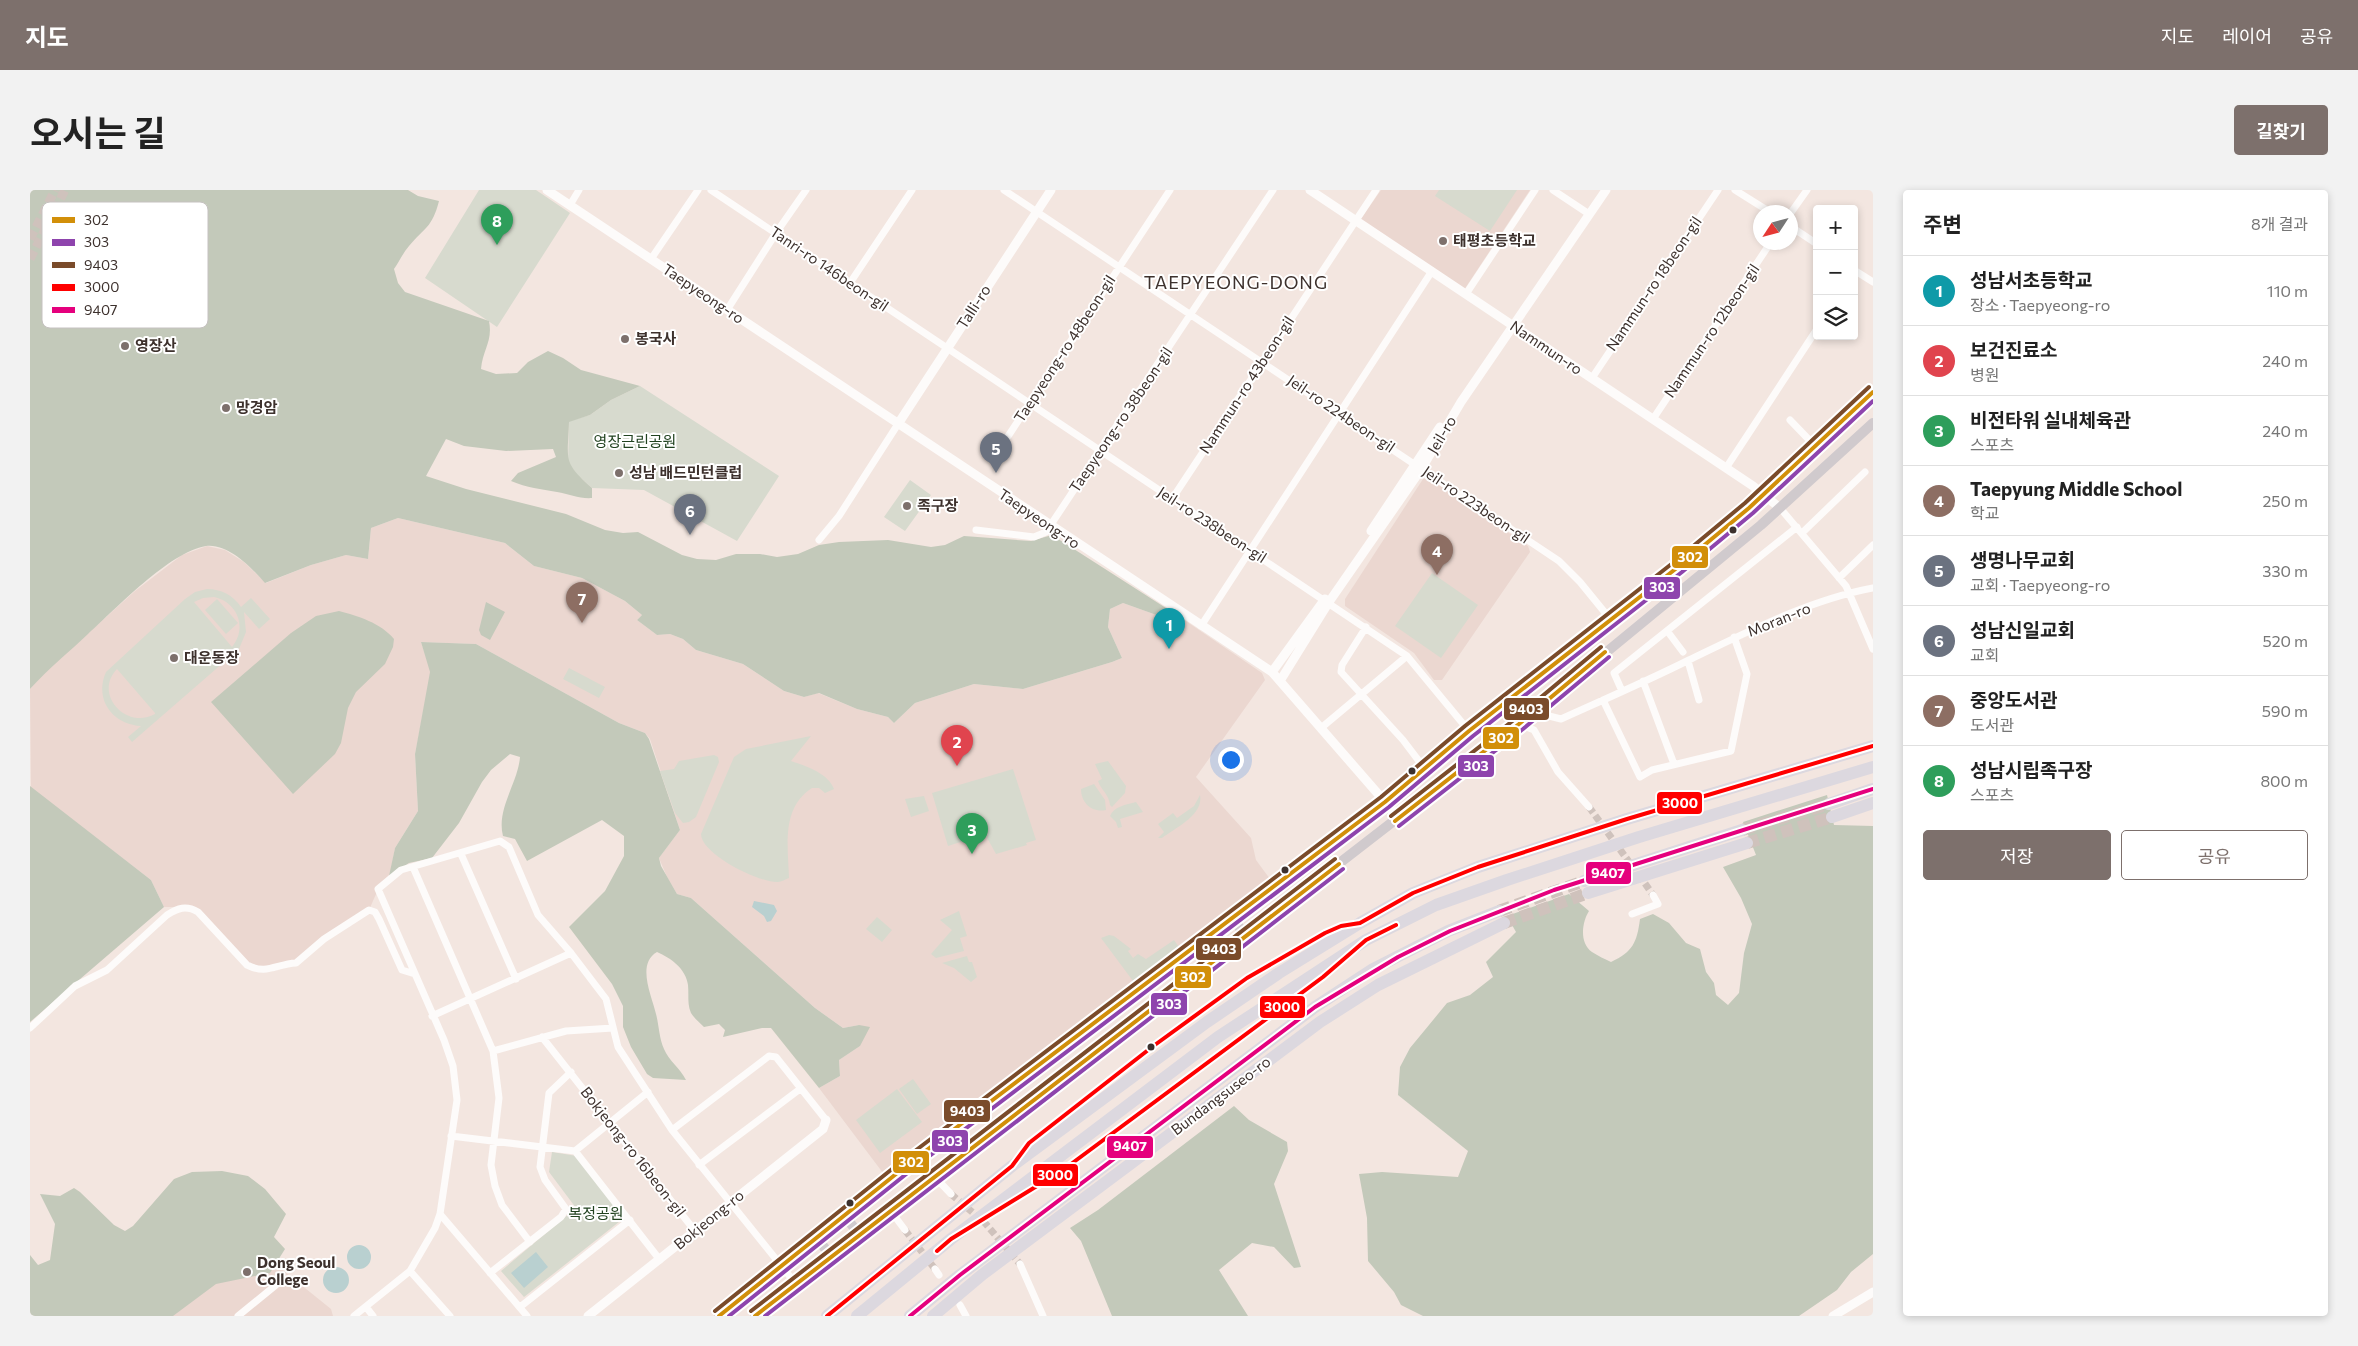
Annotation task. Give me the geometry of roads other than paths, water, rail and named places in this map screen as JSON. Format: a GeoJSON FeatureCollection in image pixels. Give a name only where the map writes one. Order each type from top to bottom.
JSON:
{"type":"FeatureCollection","features":[{"type":"Feature","properties":{"kind":"highway"},"geometry":{"type":"LineString","coordinates":[[827,1316],[1012,1166],[1207,1022],[1279,973],[1398,902],[1478,867],[1627,819],[1873,746]]}},
{"type":"Feature","properties":{"kind":"highway"},"geometry":{"type":"LineString","coordinates":[[857,1316],[951,1240],[1218,1037],[1366,940],[1436,905],[1507,880],[1638,837],[1873,767]]}},
{"type":"Feature","properties":{"kind":"highway"},"geometry":{"type":"LineString","coordinates":[[1829,804],[1873,789]]}},
{"type":"Feature","properties":{"kind":"highway"},"geometry":{"type":"LineString","coordinates":[[1832,817],[1873,804]]}},
{"type":"Feature","properties":{"kind":"highway"},"geometry":{"type":"LineString","coordinates":[[1584,881],[1742,830]]}},
{"type":"Feature","properties":{"kind":"highway"},"geometry":{"type":"LineString","coordinates":[[1588,893],[1747,843]]}},
{"type":"Feature","properties":{"kind":"highway","name":"Bundangsuseo-ro"},"geometry":{"type":"LineString","coordinates":[[910,1316],[1315,1006],[1373,969],[1448,932],[1499,911]]}},
{"type":"Feature","properties":{"kind":"highway","name":"Bundangsuseo-ro"},"geometry":{"type":"LineString","coordinates":[[933,1316],[983,1274],[1320,1022],[1378,986],[1504,923]]}},
{"type":"Feature","properties":{"kind":"main road","name":"Taepyeong-ro"},"geometry":{"type":"LineString","coordinates":[[547,190],[1051,527],[1272,672],[1399,818]]}},
{"type":"Feature","properties":{"kind":"main road","name":"Talli-ro"},"geometry":{"type":"LineString","coordinates":[[898,424],[1051,190]]}},
{"type":"Feature","properties":{"kind":"main road","name":"Nammun-ro"},"geometry":{"type":"LineString","coordinates":[[1310,190],[1765,494],[1780,508]]}},
{"type":"Feature","properties":{"kind":"main road","name":"Jeil-ro"},"geometry":{"type":"LineString","coordinates":[[1272,672],[1327,601],[1419,466],[1601,190]]}},
{"type":"Feature","properties":{"kind":"main road","name":"Jeil-ro"},"geometry":{"type":"LineString","coordinates":[[1512,325],[1606,190]]}},
{"type":"Feature","properties":{"kind":"main road"},"geometry":{"type":"LineString","coordinates":[[719,1316],[844,1214],[1385,802],[1469,731],[1612,620],[1765,494],[1873,392]]}},
{"type":"Feature","properties":{"kind":"main road"},"geometry":{"type":"LineString","coordinates":[[755,1316],[934,1176],[1247,937],[1519,724],[1780,508],[1873,423]]}},
{"type":"Feature","properties":{"kind":"main road","name":"Jeil-ro"},"geometry":{"type":"LineString","coordinates":[[1280,681],[1327,601]]}},
{"type":"Feature","properties":{"kind":"main road"},"geometry":{"type":"LineString","coordinates":[[1232,918],[1247,937]]}},
{"type":"Feature","properties":{"kind":"main road","name":"Bokjeong-ro"},"geometry":{"type":"LineString","coordinates":[[588,1316],[824,1129],[826,1120]]}},
{"type":"Feature","properties":{"kind":"main road"},"geometry":{"type":"LineString","coordinates":[[844,1214],[859,1234]]}},
{"type":"Feature","properties":{"kind":"main road"},"geometry":{"type":"LineString","coordinates":[[816,1237],[832,1256]]}},
{"type":"Feature","properties":{"kind":"main road"},"geometry":{"type":"LineString","coordinates":[[1833,1316],[1873,1292]]}},
{"type":"Feature","properties":{"kind":"street"},"geometry":{"type":"LineString","coordinates":[[570,205],[579,190]]}},
{"type":"Feature","properties":{"kind":"street"},"geometry":{"type":"LineString","coordinates":[[651,259],[698,190]]}},
{"type":"Feature","properties":{"kind":"street","name":"Tanri-ro 146beon-gil"},"geometry":{"type":"LineString","coordinates":[[711,190],[1029,404]]}},
{"type":"Feature","properties":{"kind":"street"},"geometry":{"type":"LineString","coordinates":[[727,310],[806,190]]}},
{"type":"Feature","properties":{"kind":"street"},"geometry":{"type":"LineString","coordinates":[[850,283],[912,190]]}},
{"type":"Feature","properties":{"kind":"street","name":"Jeil-ro 224beon-gil"},"geometry":{"type":"LineString","coordinates":[[1004,190],[1419,466]]}},
{"type":"Feature","properties":{"kind":"street","name":"Taepyeong-ro 48beon-gil"},"geometry":{"type":"LineString","coordinates":[[994,456],[1170,190]]}},
{"type":"Feature","properties":{"kind":"street","name":"Taepyeong-ro 38beon-gil"},"geometry":{"type":"LineString","coordinates":[[1051,527],[1274,190]]}},
{"type":"Feature","properties":{"kind":"street","name":"Nammun-ro 43beon-gil"},"geometry":{"type":"LineString","coordinates":[[1172,499],[1376,190]]}},
{"type":"Feature","properties":{"kind":"street"},"geometry":{"type":"LineString","coordinates":[[1466,294],[1535,190]]}},
{"type":"Feature","properties":{"kind":"street"},"geometry":{"type":"LineString","coordinates":[[1553,190],[1586,212]]}},
{"type":"Feature","properties":{"kind":"street","name":"Nammun-ro 18beon-gil"},"geometry":{"type":"LineString","coordinates":[[1592,378],[1718,190]]}},
{"type":"Feature","properties":{"kind":"street"},"geometry":{"type":"LineString","coordinates":[[1736,190],[1759,205]]}},
{"type":"Feature","properties":{"kind":"street"},"geometry":{"type":"LineString","coordinates":[[1796,205],[1806,190]]}},
{"type":"Feature","properties":{"kind":"street"},"geometry":{"type":"LineString","coordinates":[[1798,231],[1813,241]]}},
{"type":"Feature","properties":{"kind":"street","name":"Nammun-ro 12beon-gil"},"geometry":{"type":"LineString","coordinates":[[1653,419],[1766,250]]}},
{"type":"Feature","properties":{"kind":"street"},"geometry":{"type":"LineString","coordinates":[[1201,626],[1432,271]]}},
{"type":"Feature","properties":{"kind":"street"},"geometry":{"type":"LineString","coordinates":[[1858,273],[1873,282]]}},
{"type":"Feature","properties":{"kind":"street"},"geometry":{"type":"LineString","coordinates":[[1726,468],[1813,335]]}},
{"type":"Feature","properties":{"kind":"street","name":"Jeil-ro 238beon-gil"},"geometry":{"type":"LineString","coordinates":[[1029,404],[1407,656],[1469,731]]}},
{"type":"Feature","properties":{"kind":"street"},"geometry":{"type":"LineString","coordinates":[[1790,420],[1816,446]]}},
{"type":"Feature","properties":{"kind":"street"},"geometry":{"type":"LineString","coordinates":[[819,540],[839,516],[898,424]]}},
{"type":"Feature","properties":{"kind":"street","name":"Jeil-ro 223beon-gil"},"geometry":{"type":"LineString","coordinates":[[1419,466],[1569,570],[1612,620]]}},
{"type":"Feature","properties":{"kind":"street"},"geometry":{"type":"LineString","coordinates":[[1622,691],[1614,673],[1800,530],[1865,472]]}},
{"type":"Feature","properties":{"kind":"street"},"geometry":{"type":"LineString","coordinates":[[1780,508],[1846,586],[1873,649]]}},
{"type":"Feature","properties":{"kind":"street"},"geometry":{"type":"LineString","coordinates":[[976,530],[1034,537],[1046,532],[1051,527]]}},
{"type":"Feature","properties":{"kind":"street"},"geometry":{"type":"LineString","coordinates":[[1839,578],[1873,545]]}},
{"type":"Feature","properties":{"kind":"street","name":"Moran-ro"},"geometry":{"type":"LineString","coordinates":[[1533,712],[1561,719],[1688,661],[1734,637],[1848,593],[1873,588]]}},
{"type":"Feature","properties":{"kind":"street"},"geometry":{"type":"LineString","coordinates":[[1366,627],[1342,665],[1341,672],[1403,740],[1425,769]]}},
{"type":"Feature","properties":{"kind":"street"},"geometry":{"type":"LineString","coordinates":[[1668,632],[1683,652]]}},
{"type":"Feature","properties":{"kind":"street"},"geometry":{"type":"LineString","coordinates":[[1603,700],[1640,777],[1652,770],[1731,751],[1747,674],[1734,637]]}},
{"type":"Feature","properties":{"kind":"street"},"geometry":{"type":"LineString","coordinates":[[1321,728],[1407,656]]}},
{"type":"Feature","properties":{"kind":"street"},"geometry":{"type":"LineString","coordinates":[[1688,661],[1699,700]]}},
{"type":"Feature","properties":{"kind":"street"},"geometry":{"type":"LineString","coordinates":[[1643,681],[1674,764]]}},
{"type":"Feature","properties":{"kind":"street"},"geometry":{"type":"LineString","coordinates":[[1519,724],[1534,730],[1558,772],[1589,807]]}},
{"type":"Feature","properties":{"kind":"street"},"geometry":{"type":"LineString","coordinates":[[354,1316],[410,1271],[436,1228],[440,1214],[457,1100],[453,1066],[444,1040],[378,890],[400,870],[461,854],[500,841],[509,847],[538,915],[606,998],[618,1047],[672,1130],[796,1284]]}},
{"type":"Feature","properties":{"kind":"street"},"geometry":{"type":"LineString","coordinates":[[461,854],[516,979]]}},
{"type":"Feature","properties":{"kind":"street"},"geometry":{"type":"LineString","coordinates":[[413,867],[493,1052],[499,1098],[496,1140],[491,1165],[495,1186],[502,1205],[530,1242],[490,1273]]}},
{"type":"Feature","properties":{"kind":"street"},"geometry":{"type":"LineString","coordinates":[[1632,914],[1658,904],[1653,895]]}},
{"type":"Feature","properties":{"kind":"street"},"geometry":{"type":"LineString","coordinates":[[31,1027],[75,986],[107,970],[167,915],[175,910],[187,907],[198,912],[247,965],[258,970],[296,963],[324,939],[369,910],[376,912],[402,970],[415,974]]}},
{"type":"Feature","properties":{"kind":"street"},"geometry":{"type":"LineString","coordinates":[[432,1016],[571,953]]}},
{"type":"Feature","properties":{"kind":"street"},"geometry":{"type":"LineString","coordinates":[[493,1052],[566,1031],[613,1028]]}},
{"type":"Feature","properties":{"kind":"street","name":"Bokjeong-ro 16beon-gil"},"geometry":{"type":"LineString","coordinates":[[542,1037],[695,1231]]}},
{"type":"Feature","properties":{"kind":"street"},"geometry":{"type":"LineString","coordinates":[[672,1130],[769,1056],[776,1058],[826,1120]]}},
{"type":"Feature","properties":{"kind":"street","name":"Bokjeong-ro 16beon-gil"},"geometry":{"type":"LineString","coordinates":[[530,1242],[560,1217],[566,1209],[545,1180],[540,1167],[549,1093],[571,1072]]}},
{"type":"Feature","properties":{"kind":"street"},"geometry":{"type":"LineString","coordinates":[[699,1165],[800,1089]]}},
{"type":"Feature","properties":{"kind":"street"},"geometry":{"type":"LineString","coordinates":[[575,1151],[648,1092]]}},
{"type":"Feature","properties":{"kind":"street"},"geometry":{"type":"LineString","coordinates":[[451,1136],[575,1151],[660,1260]]}},
{"type":"Feature","properties":{"kind":"street"},"geometry":{"type":"LineString","coordinates":[[934,1176],[950,1194]]}},
{"type":"Feature","properties":{"kind":"street"},"geometry":{"type":"LineString","coordinates":[[890,1210],[905,1230]]}},
{"type":"Feature","properties":{"kind":"street"},"geometry":{"type":"LineString","coordinates":[[440,1214],[528,1316]]}},
{"type":"Feature","properties":{"kind":"street"},"geometry":{"type":"LineString","coordinates":[[520,1307],[630,1220]]}},
{"type":"Feature","properties":{"kind":"street"},"geometry":{"type":"LineString","coordinates":[[1020,1264],[1043,1316]]}},
{"type":"Feature","properties":{"kind":"street"},"geometry":{"type":"LineString","coordinates":[[410,1271],[450,1316]]}},
{"type":"Feature","properties":{"kind":"street"},"geometry":{"type":"LineString","coordinates":[[238,1316],[276,1286]]}},
{"type":"Feature","properties":{"kind":"street"},"geometry":{"type":"LineString","coordinates":[[960,1305],[966,1316]]}},
{"type":"Feature","properties":{"kind":"street"},"geometry":{"type":"LineString","coordinates":[[366,1307],[373,1316]]}},
{"type":"Feature","properties":{"kind":"water"},"geometry":{"type":"Polygon","coordinates":[[[754,901],[774,905],[777,911],[771,921],[767,922],[764,916],[752,907],[754,901]]]}},
{"type":"Feature","properties":{"kind":"water"},"geometry":{"type":"Polygon","coordinates":[[[359,1245],[364,1246],[370,1252],[370,1262],[364,1268],[359,1269],[354,1268],[348,1262],[347,1257],[348,1252],[354,1246],[359,1245]]]}},
{"type":"Feature","properties":{"kind":"water"},"geometry":{"type":"Polygon","coordinates":[[[536,1252],[548,1267],[524,1288],[511,1273],[536,1252]]]}},
{"type":"Feature","properties":{"kind":"water"},"geometry":{"type":"Polygon","coordinates":[[[336,1267],[345,1271],[349,1280],[345,1289],[336,1293],[327,1289],[323,1280],[327,1271],[336,1267]]]}},
{"type":"Feature","properties":{"kind":"tunnel"},"geometry":{"type":"LineString","coordinates":[[49,202],[55,190]]}},
{"type":"Feature","properties":{"kind":"tunnel"},"geometry":{"type":"LineString","coordinates":[[59,202],[65,190]]}},
{"type":"Feature","properties":{"kind":"tunnel"},"geometry":{"type":"LineString","coordinates":[[30,239],[42,215]]}},
{"type":"Feature","properties":{"kind":"tunnel"},"geometry":{"type":"LineString","coordinates":[[30,259],[42,235]]}},
{"type":"Feature","properties":{"kind":"tunnel"},"geometry":{"type":"LineString","coordinates":[[1742,830],[1829,804]]}},
{"type":"Feature","properties":{"kind":"tunnel"},"geometry":{"type":"LineString","coordinates":[[1589,807],[1632,866]]}},
{"type":"Feature","properties":{"kind":"tunnel"},"geometry":{"type":"LineString","coordinates":[[1747,843],[1832,817]]}},
{"type":"Feature","properties":{"kind":"tunnel"},"geometry":{"type":"LineString","coordinates":[[1639,875],[1653,895]]}},
{"type":"Feature","properties":{"kind":"tunnel"},"geometry":{"type":"LineString","coordinates":[[1499,911],[1584,881]]}},
{"type":"Feature","properties":{"kind":"tunnel"},"geometry":{"type":"LineString","coordinates":[[1504,923],[1588,893]]}},
{"type":"Feature","properties":{"kind":"tunnel"},"geometry":{"type":"LineString","coordinates":[[951,1194],[985,1223],[1020,1264]]}},
{"type":"Feature","properties":{"kind":"tunnel"},"geometry":{"type":"LineString","coordinates":[[905,1230],[935,1269]]}},
{"type":"Feature","properties":{"kind":"place","name":"태평초등학교"},"geometry":{"type":"Point","coordinates":[1443,241]}},
{"type":"Feature","properties":{"kind":"place","name":"성남시립족구장"},"geometry":{"type":"Point","coordinates":[497,245]}},
{"type":"Feature","properties":{"kind":"place","name":"봉국사"},"geometry":{"type":"Point","coordinates":[625,339]}},
{"type":"Feature","properties":{"kind":"place","name":"영장산"},"geometry":{"type":"Point","coordinates":[125,346]}},
{"type":"Feature","properties":{"kind":"place","name":"망경암"},"geometry":{"type":"Point","coordinates":[226,408]}},
{"type":"Feature","properties":{"kind":"place","name":"성남 배드민턴클럽"},"geometry":{"type":"Point","coordinates":[619,473]}},
{"type":"Feature","properties":{"kind":"place","name":"생명나무교회"},"geometry":{"type":"Point","coordinates":[996,473]}},
{"type":"Feature","properties":{"kind":"place","name":"족구장"},"geometry":{"type":"Point","coordinates":[907,506]}},
{"type":"Feature","properties":{"kind":"place","name":"성남신일교회"},"geometry":{"type":"Point","coordinates":[690,535]}},
{"type":"Feature","properties":{"kind":"place","name":"Taepyung Middle School"},"geometry":{"type":"Point","coordinates":[1437,575]}},
{"type":"Feature","properties":{"kind":"place","name":"중앙도서관"},"geometry":{"type":"Point","coordinates":[582,623]}},
{"type":"Feature","properties":{"kind":"place","name":"성남서초등학교"},"geometry":{"type":"Point","coordinates":[1169,649]}},
{"type":"Feature","properties":{"kind":"place","name":"대운동장"},"geometry":{"type":"Point","coordinates":[174,658]}},
{"type":"Feature","properties":{"kind":"place","name":"보건진료소"},"geometry":{"type":"Point","coordinates":[957,766]}},
{"type":"Feature","properties":{"kind":"place","name":"비전타워 실내체육관"},"geometry":{"type":"Point","coordinates":[972,854]}},
{"type":"Feature","properties":{"kind":"place","name":"Dong Seoul College"},"geometry":{"type":"Point","coordinates":[247,1272]}},
{"type":"Feature","properties":{"kind":"district","name":"TAEPYEONG-DONG"},"geometry":{"type":"Point","coordinates":[1236,283]}},
{"type":"Feature","properties":{"kind":"park label","name":"영장근린공원"},"geometry":{"type":"Point","coordinates":[635,442]}},
{"type":"Feature","properties":{"kind":"park label","name":"복정공원"},"geometry":{"type":"Point","coordinates":[596,1214]}}]}
